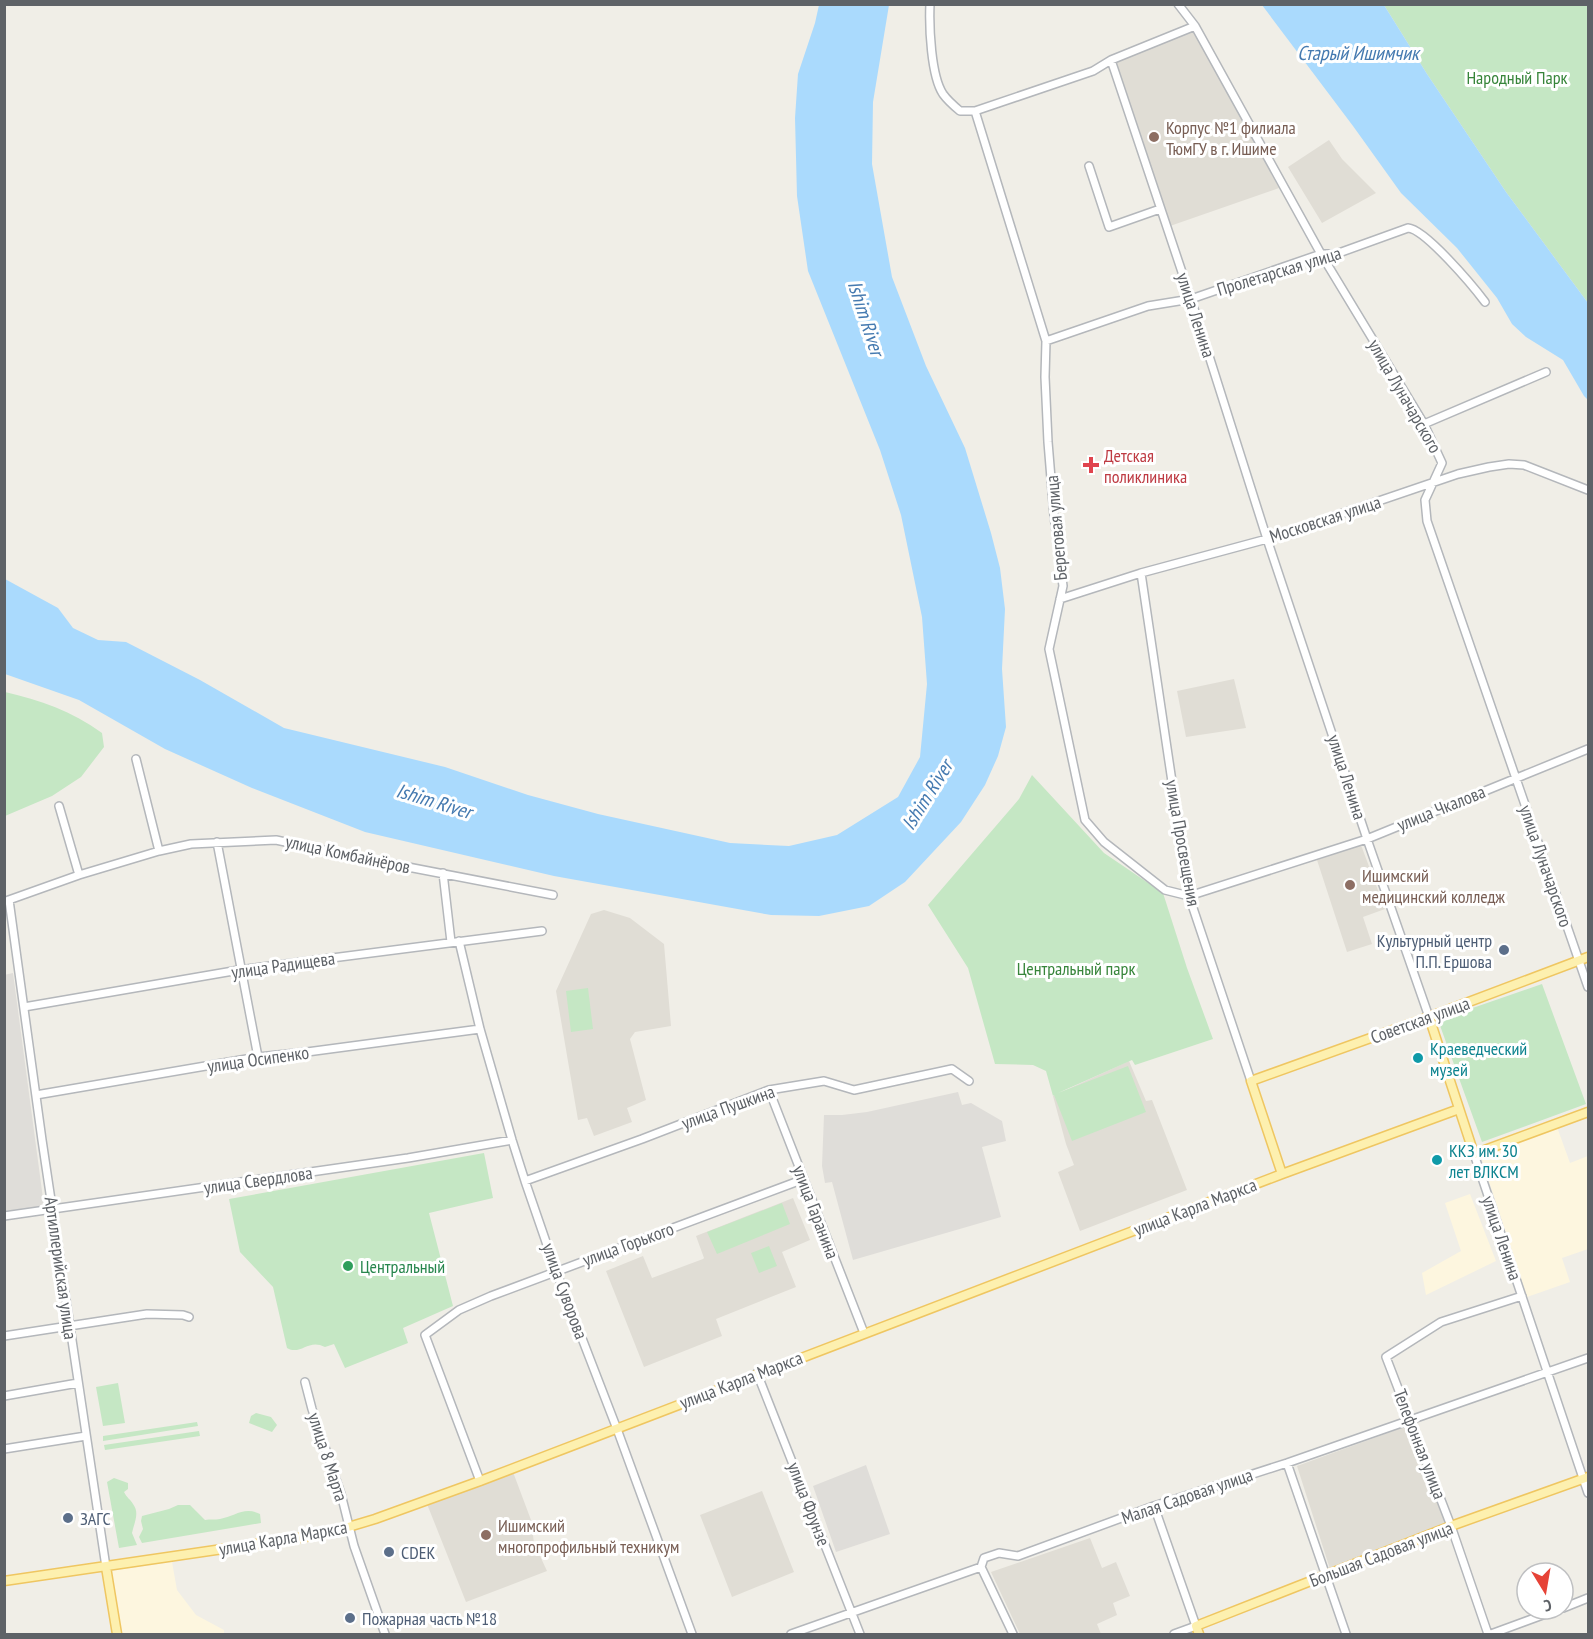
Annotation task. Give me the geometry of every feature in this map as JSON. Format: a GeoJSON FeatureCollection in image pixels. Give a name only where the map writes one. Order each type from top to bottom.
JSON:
{"type":"FeatureCollection","features":[{"type":"Feature","properties":{"kind":"main road","name":"Советская улица"},"geometry":{"type":"LineString","coordinates":[[1251,1081],[1588,957]]}},
{"type":"Feature","properties":{"kind":"main road","name":"улица Ленина"},"geometry":{"type":"LineString","coordinates":[[1429,1017],[1474,1154]]}},
{"type":"Feature","properties":{"kind":"main road","name":"улица Просвещения"},"geometry":{"type":"LineString","coordinates":[[1251,1081],[1282,1174]]}},
{"type":"Feature","properties":{"kind":"main road","name":"улица Карла Маркса"},"geometry":{"type":"LineString","coordinates":[[4,1581],[325,1534],[349,1527],[480,1481],[757,1373],[1459,1109]]}},
{"type":"Feature","properties":{"kind":"main road"},"geometry":{"type":"LineString","coordinates":[[1474,1154],[1588,1112]]}},
{"type":"Feature","properties":{"kind":"main road","name":"Большая Садовая улица"},"geometry":{"type":"LineString","coordinates":[[1197,1630],[1325,1575],[1586,1477]]}},
{"type":"Feature","properties":{"kind":"main road","name":"Артиллерийская улица"},"geometry":{"type":"LineString","coordinates":[[106,1567],[117,1635]]}},
{"type":"Feature","properties":{"kind":"street"},"geometry":{"type":"LineString","coordinates":[[930,4],[934,64],[940,87],[960,111],[975,111],[1093,71],[1111,60],[1195,26]]}},
{"type":"Feature","properties":{"kind":"street","name":"улица Луначарского"},"geometry":{"type":"LineString","coordinates":[[1178,4],[1195,26],[1321,254],[1424,424],[1442,463],[1425,500],[1427,521],[1588,987]]}},
{"type":"Feature","properties":{"kind":"street","name":"улица Ленина"},"geometry":{"type":"LineString","coordinates":[[1111,60],[1367,839],[1429,1017]]}},
{"type":"Feature","properties":{"kind":"street","name":"Береговая улица"},"geometry":{"type":"LineString","coordinates":[[975,111],[1046,341],[1048,442],[1063,586],[1049,649],[1085,820],[1104,842],[1165,890],[1189,896]]}},
{"type":"Feature","properties":{"kind":"street"},"geometry":{"type":"LineString","coordinates":[[1089,166],[1109,227],[1160,209]]}},
{"type":"Feature","properties":{"kind":"street","name":"Пролетарская улица"},"geometry":{"type":"LineString","coordinates":[[1046,341],[1148,306],[1191,299],[1321,254],[1336,254],[1402,230],[1414,228],[1472,284],[1485,302]]}},
{"type":"Feature","properties":{"kind":"street"},"geometry":{"type":"LineString","coordinates":[[1424,424],[1546,372]]}},
{"type":"Feature","properties":{"kind":"street","name":"Московская улица"},"geometry":{"type":"LineString","coordinates":[[1060,599],[1141,573],[1268,539],[1458,474],[1509,464],[1524,465],[1588,490]]}},
{"type":"Feature","properties":{"kind":"street","name":"улица Просвещения"},"geometry":{"type":"LineString","coordinates":[[1141,573],[1189,896],[1251,1081]]}},
{"type":"Feature","properties":{"kind":"street","name":"улица Чкалова"},"geometry":{"type":"LineString","coordinates":[[1189,896],[1367,839],[1588,749]]}},
{"type":"Feature","properties":{"kind":"street"},"geometry":{"type":"LineString","coordinates":[[136,759],[159,851]]}},
{"type":"Feature","properties":{"kind":"street"},"geometry":{"type":"LineString","coordinates":[[60,806],[79,875]]}},
{"type":"Feature","properties":{"kind":"street","name":"улица Комбайнёров"},"geometry":{"type":"LineString","coordinates":[[7,901],[79,875],[159,851],[190,844],[276,840],[553,895]]}},
{"type":"Feature","properties":{"kind":"street"},"geometry":{"type":"LineString","coordinates":[[218,843],[258,1057]]}},
{"type":"Feature","properties":{"kind":"street","name":"улица Суворова"},"geometry":{"type":"LineString","coordinates":[[442,873],[455,942],[525,1181],[556,1271],[617,1429],[692,1635]]}},
{"type":"Feature","properties":{"kind":"street","name":"Артиллерийская улица"},"geometry":{"type":"LineString","coordinates":[[7,901],[106,1567]]}},
{"type":"Feature","properties":{"kind":"street","name":"улица Радищева"},"geometry":{"type":"LineString","coordinates":[[24,1007],[241,970],[542,931]]}},
{"type":"Feature","properties":{"kind":"street","name":"улица Осипенко"},"geometry":{"type":"LineString","coordinates":[[36,1095],[258,1057],[480,1029]]}},
{"type":"Feature","properties":{"kind":"street","name":"улица Пушкина"},"geometry":{"type":"LineString","coordinates":[[525,1181],[769,1090],[824,1081],[854,1090],[952,1069],[969,1081]]}},
{"type":"Feature","properties":{"kind":"street","name":"улица Гаранина"},"geometry":{"type":"LineString","coordinates":[[769,1090],[864,1333]]}},
{"type":"Feature","properties":{"kind":"street","name":"улица Свердлова"},"geometry":{"type":"LineString","coordinates":[[4,1216],[408,1158],[512,1140]]}},
{"type":"Feature","properties":{"kind":"street","name":"улица Ленина"},"geometry":{"type":"LineString","coordinates":[[1474,1154],[1548,1373],[1586,1477],[1588,1493]]}},
{"type":"Feature","properties":{"kind":"street","name":"улица Горького"},"geometry":{"type":"LineString","coordinates":[[480,1481],[425,1335],[457,1312],[556,1271],[804,1179]]}},
{"type":"Feature","properties":{"kind":"street","name":"Телефонная улица"},"geometry":{"type":"LineString","coordinates":[[1489,1635],[1451,1526],[1386,1357],[1441,1322],[1522,1296]]}},
{"type":"Feature","properties":{"kind":"street"},"geometry":{"type":"LineString","coordinates":[[4,1336],[147,1314],[189,1317]]}},
{"type":"Feature","properties":{"kind":"street","name":"Малая Садовая улица"},"geometry":{"type":"LineString","coordinates":[[791,1635],[981,1567],[984,1558],[999,1553],[1017,1556],[1154,1506],[1287,1463],[1588,1358]]}},
{"type":"Feature","properties":{"kind":"street","name":"улица Фрунзе"},"geometry":{"type":"LineString","coordinates":[[757,1373],[860,1635]]}},
{"type":"Feature","properties":{"kind":"street","name":"улица 8 Марта"},"geometry":{"type":"LineString","coordinates":[[305,1382],[385,1635]]}},
{"type":"Feature","properties":{"kind":"street"},"geometry":{"type":"LineString","coordinates":[[4,1396],[78,1383]]}},
{"type":"Feature","properties":{"kind":"street"},"geometry":{"type":"LineString","coordinates":[[4,1449],[86,1436]]}},
{"type":"Feature","properties":{"kind":"street"},"geometry":{"type":"LineString","coordinates":[[1287,1463],[1346,1635]]}},
{"type":"Feature","properties":{"kind":"street"},"geometry":{"type":"LineString","coordinates":[[1154,1506],[1197,1630]]}},
{"type":"Feature","properties":{"kind":"street"},"geometry":{"type":"LineString","coordinates":[[981,1567],[1013,1635]]}},
{"type":"Feature","properties":{"kind":"street"},"geometry":{"type":"LineString","coordinates":[[1489,1635],[1526,1621]]}},
{"type":"Feature","properties":{"kind":"street","name":"Большая Садовая улица"},"geometry":{"type":"LineString","coordinates":[[1174,1635],[1197,1630]]}},
{"type":"Feature","properties":{"kind":"shaded area"},"geometry":{"type":"Polygon","coordinates":[[[1193,30],[1279,188],[1170,226],[1116,61],[1193,30]]]}},
{"type":"Feature","properties":{"kind":"shaded area"},"geometry":{"type":"Polygon","coordinates":[[[1329,140],[1342,159],[1376,193],[1322,223],[1288,167],[1329,140]]]}},
{"type":"Feature","properties":{"kind":"shaded area"},"geometry":{"type":"Polygon","coordinates":[[[1234,679],[1246,728],[1186,737],[1177,691],[1234,679]]]}},
{"type":"Feature","properties":{"kind":"shaded area","name":"Ишимский медицинский колледж"},"geometry":{"type":"Polygon","coordinates":[[[1361,845],[1385,909],[1363,917],[1372,944],[1347,952],[1317,860],[1361,845]]]}},
{"type":"Feature","properties":{"kind":"shaded area"},"geometry":{"type":"Polygon","coordinates":[[[604,910],[630,918],[664,944],[671,1026],[635,1032],[630,1039],[646,1100],[627,1108],[632,1122],[594,1136],[587,1118],[578,1120],[556,991],[591,914],[604,910]]]}},
{"type":"Feature","properties":{"kind":"shaded area"},"geometry":{"type":"Polygon","coordinates":[[[13,973],[44,1206],[5,1211],[4,975],[13,973]]]}},
{"type":"Feature","properties":{"kind":"shaded area"},"geometry":{"type":"Polygon","coordinates":[[[1129,1061],[1146,1101],[1152,1100],[1187,1190],[1080,1231],[1058,1172],[1074,1165],[1053,1096],[1129,1061]]]}},
{"type":"Feature","properties":{"kind":"shaded area"},"geometry":{"type":"Polygon","coordinates":[[[958,1092],[962,1105],[971,1103],[1002,1121],[1006,1141],[982,1147],[1001,1217],[853,1260],[832,1182],[825,1183],[822,1166],[824,1115],[867,1112],[958,1092]]]}},
{"type":"Feature","properties":{"kind":"shaded area"},"geometry":{"type":"Polygon","coordinates":[[[1557,1127],[1570,1163],[1588,1156],[1588,1249],[1562,1258],[1570,1282],[1527,1297],[1480,1154],[1557,1127]]]}},
{"type":"Feature","properties":{"kind":"shaded area"},"geometry":{"type":"Polygon","coordinates":[[[1470,1194],[1496,1261],[1426,1295],[1422,1273],[1461,1251],[1445,1203],[1470,1194]]]}},
{"type":"Feature","properties":{"kind":"shaded area"},"geometry":{"type":"Polygon","coordinates":[[[793,1198],[810,1240],[782,1252],[796,1287],[716,1319],[722,1336],[644,1367],[606,1271],[643,1256],[652,1278],[703,1259],[696,1236],[793,1198]]]}},
{"type":"Feature","properties":{"kind":"shaded area"},"geometry":{"type":"Polygon","coordinates":[[[1407,1426],[1446,1525],[1330,1569],[1297,1466],[1407,1426]]]}},
{"type":"Feature","properties":{"kind":"shaded area"},"geometry":{"type":"Polygon","coordinates":[[[866,1465],[890,1534],[836,1552],[813,1486],[866,1465]]]}},
{"type":"Feature","properties":{"kind":"shaded area","name":"Ишимский многопрофильный техникум"},"geometry":{"type":"Polygon","coordinates":[[[513,1472],[531,1520],[534,1543],[547,1571],[466,1602],[427,1504],[513,1472]]]}},
{"type":"Feature","properties":{"kind":"shaded area"},"geometry":{"type":"Polygon","coordinates":[[[762,1491],[794,1572],[732,1597],[700,1515],[762,1491]]]}},
{"type":"Feature","properties":{"kind":"shaded area"},"geometry":{"type":"Polygon","coordinates":[[[1090,1538],[1102,1568],[1116,1562],[1130,1596],[1113,1603],[1117,1615],[1097,1624],[1101,1634],[1020,1634],[991,1572],[1090,1538]]]}},
{"type":"Feature","properties":{"kind":"shaded area"},"geometry":{"type":"Polygon","coordinates":[[[172,1562],[177,1590],[196,1615],[224,1630],[224,1634],[121,1634],[110,1571],[172,1562]]]}},
{"type":"Feature","properties":{"kind":"green space","name":"Народный Парк"},"geometry":{"type":"Polygon","coordinates":[[[1384,5],[1588,5],[1588,303],[1506,192],[1384,5]]]}},
{"type":"Feature","properties":{"kind":"green space"},"geometry":{"type":"Polygon","coordinates":[[[5,692],[43,703],[79,718],[102,733],[104,747],[81,777],[52,796],[5,816],[5,692]]]}},
{"type":"Feature","properties":{"kind":"green space","name":"Центральный парк"},"geometry":{"type":"Polygon","coordinates":[[[1032,775],[1104,853],[1163,893],[1213,1039],[1135,1065],[1132,1060],[1058,1093],[1128,1066],[1146,1112],[1072,1141],[1053,1096],[1046,1071],[1033,1065],[995,1064],[968,968],[928,905],[1019,799],[1032,775]]]}},
{"type":"Feature","properties":{"kind":"green space"},"geometry":{"type":"Polygon","coordinates":[[[1542,984],[1586,1104],[1482,1142],[1438,1020],[1542,984]]]}},
{"type":"Feature","properties":{"kind":"green space"},"geometry":{"type":"Polygon","coordinates":[[[588,988],[593,1029],[571,1032],[566,991],[588,988]]]}},
{"type":"Feature","properties":{"kind":"green space","name":"Центральный"},"geometry":{"type":"Polygon","coordinates":[[[484,1153],[493,1198],[429,1213],[453,1306],[403,1328],[408,1343],[345,1368],[334,1344],[325,1347],[314,1344],[296,1350],[287,1348],[273,1287],[240,1252],[229,1199],[484,1153]]]}},
{"type":"Feature","properties":{"kind":"green space"},"geometry":{"type":"Polygon","coordinates":[[[782,1203],[790,1224],[717,1254],[707,1232],[782,1203]]]}},
{"type":"Feature","properties":{"kind":"green space"},"geometry":{"type":"Polygon","coordinates":[[[769,1246],[777,1266],[759,1273],[751,1253],[769,1246]]]}},
{"type":"Feature","properties":{"kind":"green space"},"geometry":{"type":"Polygon","coordinates":[[[118,1383],[125,1423],[103,1426],[96,1387],[118,1383]]]}},
{"type":"Feature","properties":{"kind":"green space"},"geometry":{"type":"Polygon","coordinates":[[[256,1413],[271,1417],[277,1425],[272,1432],[249,1423],[251,1416],[256,1413]]]}},
{"type":"Feature","properties":{"kind":"green space"},"geometry":{"type":"Polygon","coordinates":[[[197,1422],[198,1426],[103,1441],[103,1436],[197,1422]]]}},
{"type":"Feature","properties":{"kind":"green space"},"geometry":{"type":"Polygon","coordinates":[[[199,1431],[200,1436],[105,1450],[104,1445],[199,1431]]]}},
{"type":"Feature","properties":{"kind":"green space"},"geometry":{"type":"Polygon","coordinates":[[[114,1478],[128,1483],[128,1489],[124,1492],[136,1511],[132,1533],[137,1545],[119,1548],[107,1482],[114,1478]]]}},
{"type":"Feature","properties":{"kind":"green space"},"geometry":{"type":"Polygon","coordinates":[[[178,1505],[190,1505],[205,1520],[254,1512],[260,1514],[261,1523],[142,1543],[139,1537],[143,1529],[142,1516],[178,1505]]]}},
{"type":"Feature","properties":{"kind":"water","name":"Ishim River"},"geometry":{"type":"Polygon","coordinates":[[[819,5],[889,5],[873,102],[872,164],[892,277],[926,366],[965,448],[1000,568],[1005,609],[1002,669],[1006,727],[998,756],[985,785],[961,822],[905,882],[869,906],[819,916],[771,915],[554,876],[365,832],[252,788],[165,749],[79,700],[5,674],[5,579],[58,608],[73,628],[98,640],[126,642],[200,680],[284,728],[445,767],[528,795],[598,814],[730,843],[789,846],[837,835],[898,797],[920,757],[927,684],[922,617],[901,515],[880,450],[808,271],[797,196],[795,118],[798,74],[819,5]]]}},
{"type":"Feature","properties":{"kind":"water","name":"Старый Ишимчик"},"geometry":{"type":"Polygon","coordinates":[[[1262,5],[1384,5],[1506,192],[1588,303],[1588,400],[1563,360],[1526,337],[1512,324],[1497,298],[1457,248],[1401,193],[1262,5]]]}},
{"type":"Feature","properties":{"kind":"place","name":"Корпус №1 филиала ТюмГУ в г. Ишиме"},"geometry":{"type":"Point","coordinates":[1154,137]}},
{"type":"Feature","properties":{"kind":"place","name":"Детская поликлиника"},"geometry":{"type":"Point","coordinates":[1091,465]}},
{"type":"Feature","properties":{"kind":"place","name":"Ишимский медицинский колледж"},"geometry":{"type":"Point","coordinates":[1350,885]}},
{"type":"Feature","properties":{"kind":"place","name":"Культурный центр П.П. Ершова"},"geometry":{"type":"Point","coordinates":[1504,950]}},
{"type":"Feature","properties":{"kind":"place","name":"Краеведческий музей"},"geometry":{"type":"Point","coordinates":[1418,1058]}},
{"type":"Feature","properties":{"kind":"place","name":"ККЗ им. 30 лет ВЛКСМ"},"geometry":{"type":"Point","coordinates":[1437,1160]}},
{"type":"Feature","properties":{"kind":"place","name":"Центральный"},"geometry":{"type":"Point","coordinates":[348,1266]}},
{"type":"Feature","properties":{"kind":"place","name":"ЗАГС"},"geometry":{"type":"Point","coordinates":[68,1518]}},
{"type":"Feature","properties":{"kind":"place","name":"Ишимский многопрофильный техникум"},"geometry":{"type":"Point","coordinates":[486,1535]}},
{"type":"Feature","properties":{"kind":"place","name":"CDEK"},"geometry":{"type":"Point","coordinates":[389,1552]}},
{"type":"Feature","properties":{"kind":"place","name":"Пожарная часть №18"},"geometry":{"type":"Point","coordinates":[350,1618]}}]}
